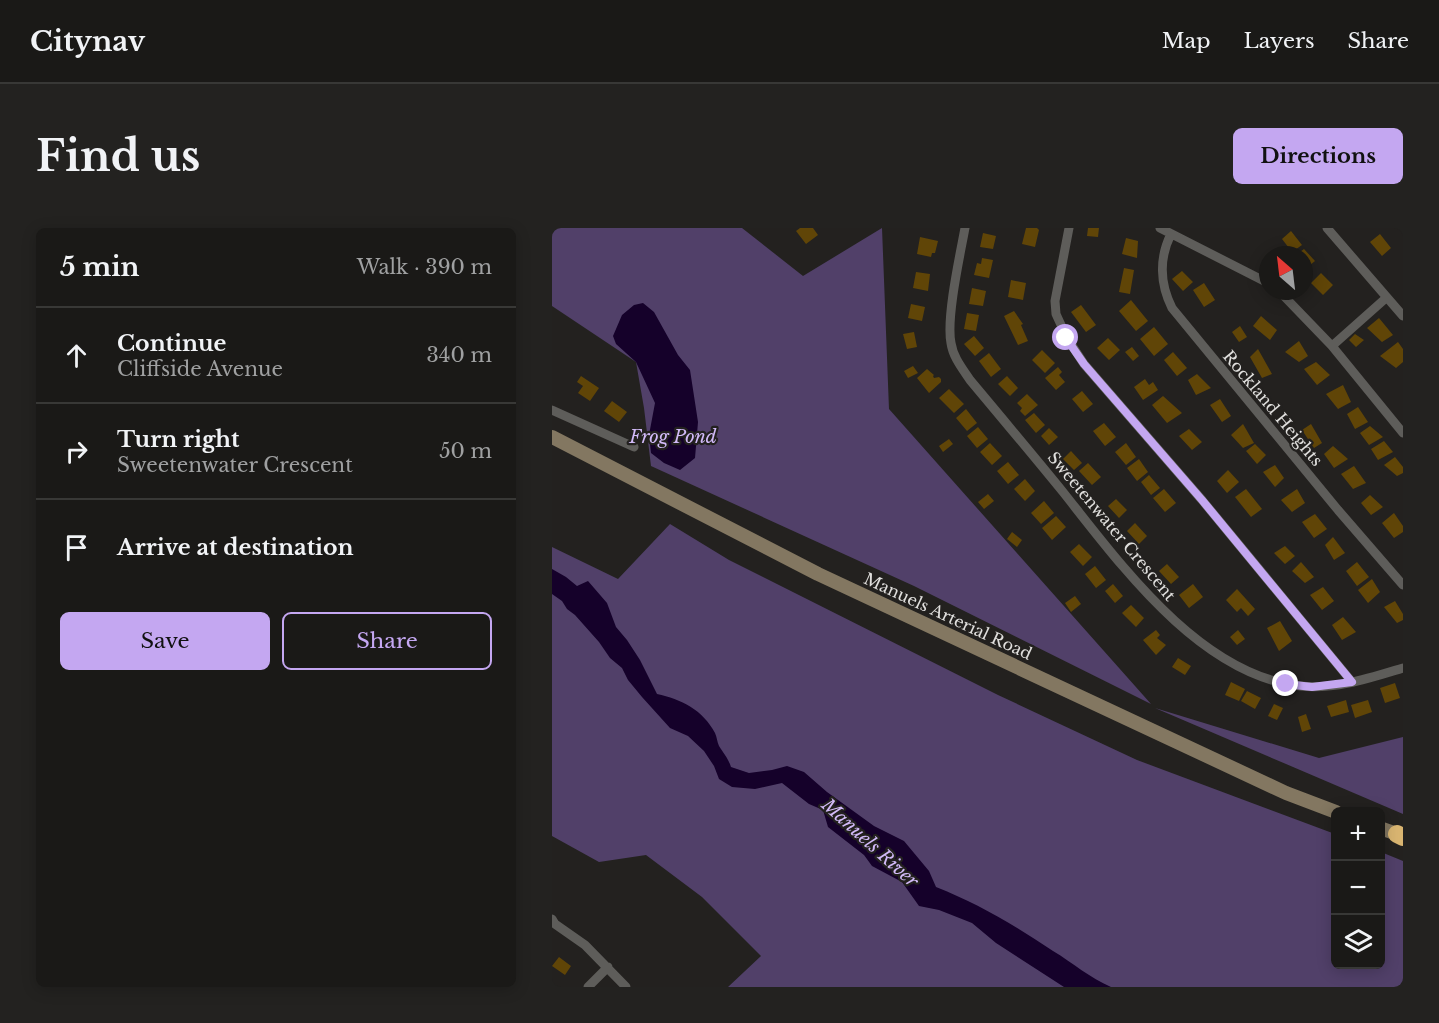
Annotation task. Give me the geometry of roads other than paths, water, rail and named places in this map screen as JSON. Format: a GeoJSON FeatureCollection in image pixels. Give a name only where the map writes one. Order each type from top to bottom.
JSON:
{"type":"FeatureCollection","features":[{"type":"Feature","properties":{"kind":"main road","name":"Manuels Arterial Road"},"geometry":{"type":"LineString","coordinates":[[552,437],[841,585],[1286,793],[1331,810]]}},
{"type":"Feature","properties":{"kind":"street","name":"Sweetenwater Crescent"},"geometry":{"type":"LineString","coordinates":[[965,228],[950,325],[953,351],[970,380],[1165,613],[1192,637],[1224,657],[1286,684],[1312,687],[1352,682],[1403,669]]}},
{"type":"Feature","properties":{"kind":"street"},"geometry":{"type":"LineString","coordinates":[[1069,228],[1055,301],[1056,314],[1066,338],[1084,364],[1202,500],[1352,682]]}},
{"type":"Feature","properties":{"kind":"street"},"geometry":{"type":"LineString","coordinates":[[1160,228],[1259,278]]}},
{"type":"Feature","properties":{"kind":"street"},"geometry":{"type":"LineString","coordinates":[[1327,228],[1403,316]]}},
{"type":"Feature","properties":{"kind":"street","name":"Rockland Heights"},"geometry":{"type":"LineString","coordinates":[[1171,234],[1165,245],[1162,275],[1164,288],[1172,308],[1338,510],[1403,585]]}},
{"type":"Feature","properties":{"kind":"street"},"geometry":{"type":"LineString","coordinates":[[1332,346],[1386,297]]}},
{"type":"Feature","properties":{"kind":"street"},"geometry":{"type":"LineString","coordinates":[[1288,300],[1332,346],[1403,433]]}},
{"type":"Feature","properties":{"kind":"street"},"geometry":{"type":"LineString","coordinates":[[552,410],[634,447]]}},
{"type":"Feature","properties":{"kind":"street"},"geometry":{"type":"LineString","coordinates":[[552,919],[555,924],[585,945],[626,987]]}},
{"type":"Feature","properties":{"kind":"street"},"geometry":{"type":"LineString","coordinates":[[588,987],[608,968]]}},
{"type":"Feature","properties":{"kind":"water","name":"Frog Pond"},"geometry":{"type":"Polygon","coordinates":[[[643,303],[654,312],[678,355],[690,370],[698,422],[695,458],[680,470],[664,463],[651,453],[649,435],[655,403],[636,362],[616,344],[613,336],[622,315],[634,305],[643,303]]]}},
{"type":"Feature","properties":{"kind":"water","name":"Manuels River"},"geometry":{"type":"Polygon","coordinates":[[[552,569],[577,586],[588,581],[607,603],[616,627],[640,660],[657,694],[683,702],[698,712],[715,733],[719,746],[731,767],[749,773],[787,766],[804,772],[874,826],[904,841],[929,871],[936,887],[996,916],[1111,987],[1064,987],[996,943],[972,923],[939,910],[919,906],[902,882],[872,866],[864,855],[828,827],[823,810],[809,804],[782,783],[755,789],[732,787],[719,779],[704,751],[688,736],[670,728],[628,680],[622,668],[610,658],[599,642],[562,601],[552,594],[552,569]]]}}]}
